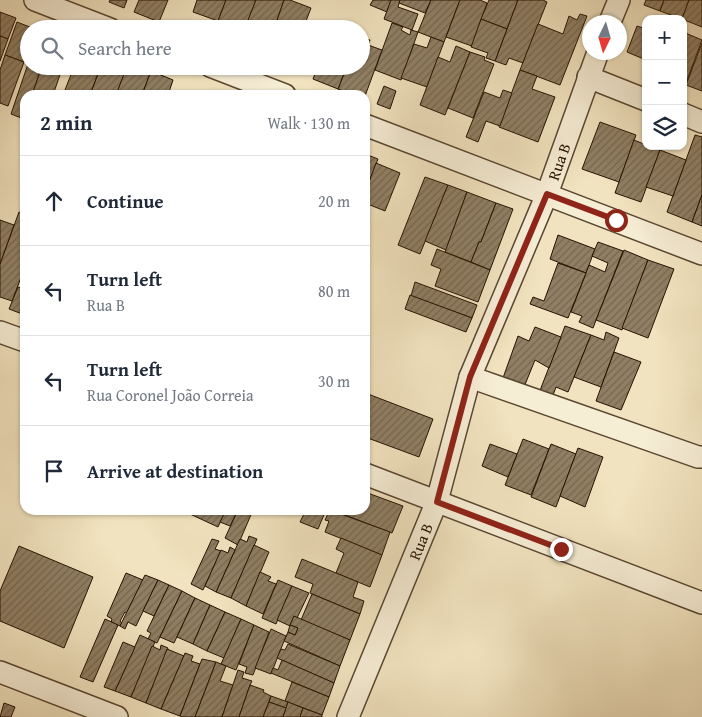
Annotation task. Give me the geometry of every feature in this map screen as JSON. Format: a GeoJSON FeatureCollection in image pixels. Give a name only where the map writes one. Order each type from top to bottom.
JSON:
{"type":"FeatureCollection","features":[{"type":"Feature","properties":{"kind":"street"},"geometry":{"type":"LineString","coordinates":[[34,0],[86,20]]}},
{"type":"Feature","properties":{"kind":"street"},"geometry":{"type":"LineString","coordinates":[[612,15],[616,1]]}},
{"type":"Feature","properties":{"kind":"street","name":"Rua B"},"geometry":{"type":"LineString","coordinates":[[348,717],[437,502],[470,377],[547,194],[595,60]]}},
{"type":"Feature","properties":{"kind":"street"},"geometry":{"type":"LineString","coordinates":[[234,75],[273,90]]}},
{"type":"Feature","properties":{"kind":"street"},"geometry":{"type":"LineString","coordinates":[[588,77],[642,98]]}},
{"type":"Feature","properties":{"kind":"street"},"geometry":{"type":"LineString","coordinates":[[687,116],[702,122]]}},
{"type":"Feature","properties":{"kind":"street"},"geometry":{"type":"LineString","coordinates":[[370,127],[702,254]]}},
{"type":"Feature","properties":{"kind":"street"},"geometry":{"type":"LineString","coordinates":[[0,332],[20,340]]}},
{"type":"Feature","properties":{"kind":"street"},"geometry":{"type":"LineString","coordinates":[[470,377],[702,457]]}},
{"type":"Feature","properties":{"kind":"street"},"geometry":{"type":"LineString","coordinates":[[370,476],[702,603]]}},
{"type":"Feature","properties":{"kind":"street"},"geometry":{"type":"LineString","coordinates":[[0,672],[117,717]]}},
{"type":"Feature","properties":{"kind":"building"},"geometry":{"type":"Polygon","coordinates":[[[110,0],[127,0],[124,8],[109,2],[110,0]]]}},
{"type":"Feature","properties":{"kind":"building"},"geometry":{"type":"Polygon","coordinates":[[[139,0],[168,0],[160,20],[154,20],[134,12],[139,0]]]}},
{"type":"Feature","properties":{"kind":"building"},"geometry":{"type":"Polygon","coordinates":[[[197,0],[226,0],[218,20],[193,12],[197,0]]]}},
{"type":"Feature","properties":{"kind":"building"},"geometry":{"type":"Polygon","coordinates":[[[226,0],[256,0],[248,20],[218,20],[226,0]]]}},
{"type":"Feature","properties":{"kind":"building"},"geometry":{"type":"Polygon","coordinates":[[[256,0],[284,0],[277,20],[248,20],[256,0]]]}},
{"type":"Feature","properties":{"kind":"building"},"geometry":{"type":"Polygon","coordinates":[[[284,0],[290,0],[311,8],[306,20],[277,20],[284,0]]]}},
{"type":"Feature","properties":{"kind":"building"},"geometry":{"type":"Polygon","coordinates":[[[373,0],[391,0],[387,12],[370,5],[373,0]]]}},
{"type":"Feature","properties":{"kind":"building"},"geometry":{"type":"Polygon","coordinates":[[[391,0],[400,0],[398,7],[418,14],[412,30],[384,19],[391,0]]]}},
{"type":"Feature","properties":{"kind":"building"},"geometry":{"type":"Polygon","coordinates":[[[400,0],[431,0],[425,13],[399,3],[400,0]]]}},
{"type":"Feature","properties":{"kind":"building"},"geometry":{"type":"Polygon","coordinates":[[[431,0],[460,0],[444,42],[418,32],[431,0]]]}},
{"type":"Feature","properties":{"kind":"building"},"geometry":{"type":"Polygon","coordinates":[[[460,0],[480,0],[487,3],[472,46],[446,37],[460,0]]]}},
{"type":"Feature","properties":{"kind":"building"},"geometry":{"type":"Polygon","coordinates":[[[489,0],[518,0],[507,29],[481,19],[489,0]]]}},
{"type":"Feature","properties":{"kind":"building"},"geometry":{"type":"Polygon","coordinates":[[[518,0],[543,0],[547,2],[523,63],[509,58],[506,65],[495,61],[518,0]]]}},
{"type":"Feature","properties":{"kind":"building"},"geometry":{"type":"Polygon","coordinates":[[[646,0],[664,0],[660,11],[644,5],[646,0]]]}},
{"type":"Feature","properties":{"kind":"building"},"geometry":{"type":"Polygon","coordinates":[[[664,0],[689,0],[683,15],[671,15],[660,11],[664,0]]]}},
{"type":"Feature","properties":{"kind":"building"},"geometry":{"type":"Polygon","coordinates":[[[689,0],[702,0],[702,27],[687,21],[687,15],[683,15],[689,0]]]}},
{"type":"Feature","properties":{"kind":"building"},"geometry":{"type":"Polygon","coordinates":[[[0,12],[16,18],[8,39],[0,36],[0,12]]]}},
{"type":"Feature","properties":{"kind":"building"},"geometry":{"type":"Polygon","coordinates":[[[580,14],[584,15],[582,29],[560,85],[520,70],[538,24],[563,34],[569,16],[577,20],[580,14]]]}},
{"type":"Feature","properties":{"kind":"building"},"geometry":{"type":"Polygon","coordinates":[[[481,19],[507,29],[495,61],[486,58],[488,53],[471,47],[481,19]]]}},
{"type":"Feature","properties":{"kind":"building"},"geometry":{"type":"Polygon","coordinates":[[[17,22],[20,23],[20,61],[5,55],[17,22]]]}},
{"type":"Feature","properties":{"kind":"building"},"geometry":{"type":"Polygon","coordinates":[[[392,23],[403,27],[401,30],[410,35],[411,30],[418,32],[401,80],[375,70],[392,23]]]}},
{"type":"Feature","properties":{"kind":"building"},"geometry":{"type":"Polygon","coordinates":[[[637,26],[642,28],[642,58],[627,52],[637,26]]]}},
{"type":"Feature","properties":{"kind":"building"},"geometry":{"type":"Polygon","coordinates":[[[687,34],[702,40],[687,80],[687,34]]]}},
{"type":"Feature","properties":{"kind":"building"},"geometry":{"type":"Polygon","coordinates":[[[0,36],[8,39],[0,61],[0,36]]]}},
{"type":"Feature","properties":{"kind":"building"},"geometry":{"type":"Polygon","coordinates":[[[431,37],[444,42],[427,87],[401,78],[414,44],[427,48],[431,37]]]}},
{"type":"Feature","properties":{"kind":"building"},"geometry":{"type":"Polygon","coordinates":[[[702,43],[702,91],[687,85],[702,43]]]}},
{"type":"Feature","properties":{"kind":"building"},"geometry":{"type":"Polygon","coordinates":[[[370,46],[382,50],[367,90],[338,89],[343,75],[370,75],[370,46]]]}},
{"type":"Feature","properties":{"kind":"building"},"geometry":{"type":"Polygon","coordinates":[[[456,46],[470,52],[445,115],[420,105],[438,57],[450,62],[456,46]]]}},
{"type":"Feature","properties":{"kind":"building"},"geometry":{"type":"Polygon","coordinates":[[[470,52],[485,57],[484,60],[494,64],[473,118],[448,108],[470,52]]]}},
{"type":"Feature","properties":{"kind":"building"},"geometry":{"type":"Polygon","coordinates":[[[5,55],[20,61],[20,73],[8,106],[0,103],[0,70],[5,55]]]}},
{"type":"Feature","properties":{"kind":"building"},"geometry":{"type":"Polygon","coordinates":[[[520,70],[537,76],[532,89],[555,97],[538,142],[499,127],[520,70]]]}},
{"type":"Feature","properties":{"kind":"building"},"geometry":{"type":"Polygon","coordinates":[[[24,75],[39,75],[34,90],[20,90],[20,117],[11,114],[24,75]]]}},
{"type":"Feature","properties":{"kind":"building"},"geometry":{"type":"Polygon","coordinates":[[[39,75],[60,75],[55,90],[34,90],[39,75]]]}},
{"type":"Feature","properties":{"kind":"building"},"geometry":{"type":"Polygon","coordinates":[[[71,75],[98,75],[92,90],[65,90],[71,75]]]}},
{"type":"Feature","properties":{"kind":"building"},"geometry":{"type":"Polygon","coordinates":[[[98,75],[124,75],[118,90],[92,90],[98,75]]]}},
{"type":"Feature","properties":{"kind":"building"},"geometry":{"type":"Polygon","coordinates":[[[124,75],[150,75],[144,90],[118,90],[124,75]]]}},
{"type":"Feature","properties":{"kind":"building"},"geometry":{"type":"Polygon","coordinates":[[[150,75],[161,75],[173,80],[170,90],[144,90],[150,75]]]}},
{"type":"Feature","properties":{"kind":"building"},"geometry":{"type":"Polygon","coordinates":[[[315,75],[343,75],[338,89],[313,79],[315,75]]]}},
{"type":"Feature","properties":{"kind":"building"},"geometry":{"type":"Polygon","coordinates":[[[384,86],[396,91],[390,109],[377,104],[384,86]]]}},
{"type":"Feature","properties":{"kind":"building"},"geometry":{"type":"Polygon","coordinates":[[[503,90],[512,93],[500,126],[486,121],[478,142],[466,137],[484,92],[500,98],[503,90]]]}},
{"type":"Feature","properties":{"kind":"building"},"geometry":{"type":"Polygon","coordinates":[[[600,122],[636,135],[619,182],[582,169],[600,122]]]}},
{"type":"Feature","properties":{"kind":"building"},"geometry":{"type":"Polygon","coordinates":[[[695,135],[702,137],[702,195],[692,222],[667,212],[695,135]]]}},
{"type":"Feature","properties":{"kind":"building"},"geometry":{"type":"Polygon","coordinates":[[[634,140],[642,143],[642,150],[660,150],[641,202],[615,193],[634,140]]]}},
{"type":"Feature","properties":{"kind":"building"},"geometry":{"type":"Polygon","coordinates":[[[660,150],[686,160],[673,196],[646,187],[660,150]]]}},
{"type":"Feature","properties":{"kind":"building"},"geometry":{"type":"Polygon","coordinates":[[[370,156],[378,159],[370,180],[370,156]]]}},
{"type":"Feature","properties":{"kind":"building"},"geometry":{"type":"Polygon","coordinates":[[[376,163],[400,173],[385,211],[370,205],[370,179],[376,163]]]}},
{"type":"Feature","properties":{"kind":"building"},"geometry":{"type":"Polygon","coordinates":[[[425,177],[448,185],[420,254],[398,245],[425,177]]]}},
{"type":"Feature","properties":{"kind":"building"},"geometry":{"type":"Polygon","coordinates":[[[448,185],[467,192],[446,250],[425,241],[448,185]]]}},
{"type":"Feature","properties":{"kind":"building"},"geometry":{"type":"Polygon","coordinates":[[[467,192],[496,203],[471,262],[445,252],[467,192]]]}},
{"type":"Feature","properties":{"kind":"building"},"geometry":{"type":"Polygon","coordinates":[[[702,195],[702,226],[692,222],[702,195]]]}},
{"type":"Feature","properties":{"kind":"building"},"geometry":{"type":"Polygon","coordinates":[[[496,203],[513,209],[490,270],[471,262],[496,203]]]}},
{"type":"Feature","properties":{"kind":"building"},"geometry":{"type":"Polygon","coordinates":[[[20,212],[20,280],[12,301],[0,297],[0,264],[20,212]]]}},
{"type":"Feature","properties":{"kind":"building"},"geometry":{"type":"Polygon","coordinates":[[[0,220],[14,225],[0,264],[0,220]]]}},
{"type":"Feature","properties":{"kind":"building"},"geometry":{"type":"Polygon","coordinates":[[[558,235],[595,249],[586,273],[550,259],[558,235]]]}},
{"type":"Feature","properties":{"kind":"building"},"geometry":{"type":"Polygon","coordinates":[[[598,242],[623,251],[593,328],[579,322],[582,316],[571,312],[589,265],[605,272],[608,263],[592,256],[598,242]]]}},
{"type":"Feature","properties":{"kind":"building"},"geometry":{"type":"Polygon","coordinates":[[[437,249],[490,270],[478,302],[435,286],[441,269],[431,265],[437,249]]]}},
{"type":"Feature","properties":{"kind":"building"},"geometry":{"type":"Polygon","coordinates":[[[624,250],[648,260],[622,330],[596,320],[624,250]]]}},
{"type":"Feature","properties":{"kind":"building"},"geometry":{"type":"Polygon","coordinates":[[[648,260],[674,269],[648,338],[622,328],[648,260]]]}},
{"type":"Feature","properties":{"kind":"building"},"geometry":{"type":"Polygon","coordinates":[[[558,263],[586,273],[568,318],[530,304],[533,297],[544,301],[558,263]]]}},
{"type":"Feature","properties":{"kind":"building"},"geometry":{"type":"Polygon","coordinates":[[[415,282],[477,305],[472,318],[411,296],[415,282]]]}},
{"type":"Feature","properties":{"kind":"building"},"geometry":{"type":"Polygon","coordinates":[[[18,287],[20,288],[20,313],[9,309],[18,287]]]}},
{"type":"Feature","properties":{"kind":"building"},"geometry":{"type":"Polygon","coordinates":[[[410,295],[472,318],[466,332],[405,309],[410,295]]]}},
{"type":"Feature","properties":{"kind":"building"},"geometry":{"type":"Polygon","coordinates":[[[565,326],[591,335],[568,392],[556,387],[552,398],[539,393],[565,326]]]}},
{"type":"Feature","properties":{"kind":"building"},"geometry":{"type":"Polygon","coordinates":[[[535,327],[561,337],[549,368],[535,360],[524,387],[503,378],[518,336],[529,341],[535,327]]]}},
{"type":"Feature","properties":{"kind":"building"},"geometry":{"type":"Polygon","coordinates":[[[606,332],[619,338],[601,387],[574,377],[591,335],[604,340],[606,332]]]}},
{"type":"Feature","properties":{"kind":"building"},"geometry":{"type":"Polygon","coordinates":[[[614,352],[641,362],[621,410],[596,401],[614,352]]]}},
{"type":"Feature","properties":{"kind":"building"},"geometry":{"type":"Polygon","coordinates":[[[370,395],[433,419],[419,457],[370,439],[370,395]]]}},
{"type":"Feature","properties":{"kind":"building"},"geometry":{"type":"Polygon","coordinates":[[[523,439],[549,449],[531,495],[505,485],[523,439]]]}},
{"type":"Feature","properties":{"kind":"building"},"geometry":{"type":"Polygon","coordinates":[[[490,444],[517,454],[508,477],[482,466],[490,444]]]}},
{"type":"Feature","properties":{"kind":"building"},"geometry":{"type":"Polygon","coordinates":[[[551,444],[576,454],[556,507],[531,497],[551,444]]]}},
{"type":"Feature","properties":{"kind":"building"},"geometry":{"type":"Polygon","coordinates":[[[578,448],[603,457],[585,507],[560,496],[578,448]]]}},
{"type":"Feature","properties":{"kind":"building"},"geometry":{"type":"Polygon","coordinates":[[[370,494],[403,506],[392,533],[345,515],[370,515],[370,494]]]}},
{"type":"Feature","properties":{"kind":"building"},"geometry":{"type":"Polygon","coordinates":[[[192,515],[224,515],[218,527],[192,515]]]}},
{"type":"Feature","properties":{"kind":"building"},"geometry":{"type":"Polygon","coordinates":[[[224,515],[236,515],[230,526],[220,522],[224,515]]]}},
{"type":"Feature","properties":{"kind":"building"},"geometry":{"type":"Polygon","coordinates":[[[236,515],[251,515],[238,545],[225,538],[236,515]]]}},
{"type":"Feature","properties":{"kind":"building"},"geometry":{"type":"Polygon","coordinates":[[[304,515],[324,515],[318,529],[300,522],[304,515]]]}},
{"type":"Feature","properties":{"kind":"building"},"geometry":{"type":"Polygon","coordinates":[[[328,515],[344,515],[390,532],[382,555],[325,532],[329,521],[325,520],[328,515]]]}},
{"type":"Feature","properties":{"kind":"building"},"geometry":{"type":"Polygon","coordinates":[[[249,536],[257,539],[231,598],[216,592],[240,539],[247,542],[249,536]]]}},
{"type":"Feature","properties":{"kind":"building"},"geometry":{"type":"Polygon","coordinates":[[[341,538],[382,555],[370,587],[336,573],[344,553],[336,549],[341,538]]]}},
{"type":"Feature","properties":{"kind":"building"},"geometry":{"type":"Polygon","coordinates":[[[212,539],[219,541],[215,549],[221,551],[203,590],[191,584],[212,539]]]}},
{"type":"Feature","properties":{"kind":"building"},"geometry":{"type":"Polygon","coordinates":[[[254,545],[269,552],[246,606],[231,598],[254,545]]]}},
{"type":"Feature","properties":{"kind":"building"},"geometry":{"type":"Polygon","coordinates":[[[19,546],[93,577],[64,648],[0,621],[0,591],[19,546]]]}},
{"type":"Feature","properties":{"kind":"building"},"geometry":{"type":"Polygon","coordinates":[[[230,547],[235,550],[216,592],[205,586],[221,550],[228,553],[230,547]]]}},
{"type":"Feature","properties":{"kind":"building"},"geometry":{"type":"Polygon","coordinates":[[[302,559],[358,582],[353,597],[364,601],[360,614],[310,593],[313,584],[295,577],[302,559]]]}},
{"type":"Feature","properties":{"kind":"building"},"geometry":{"type":"Polygon","coordinates":[[[260,572],[271,577],[268,581],[276,584],[263,614],[246,606],[260,572]]]}},
{"type":"Feature","properties":{"kind":"building"},"geometry":{"type":"Polygon","coordinates":[[[126,573],[143,580],[127,613],[125,612],[120,621],[122,623],[120,626],[111,622],[112,619],[107,616],[126,573]]]}},
{"type":"Feature","properties":{"kind":"building"},"geometry":{"type":"Polygon","coordinates":[[[145,575],[158,580],[136,626],[128,622],[125,629],[120,626],[145,575]]]}},
{"type":"Feature","properties":{"kind":"building"},"geometry":{"type":"Polygon","coordinates":[[[158,580],[169,585],[154,616],[143,611],[158,580]]]}},
{"type":"Feature","properties":{"kind":"building"},"geometry":{"type":"Polygon","coordinates":[[[278,580],[292,586],[276,624],[262,618],[278,580]]]}},
{"type":"Feature","properties":{"kind":"building"},"geometry":{"type":"Polygon","coordinates":[[[169,585],[182,591],[157,643],[148,639],[151,633],[147,631],[169,585]]]}},
{"type":"Feature","properties":{"kind":"building"},"geometry":{"type":"Polygon","coordinates":[[[292,586],[309,593],[297,618],[294,616],[290,626],[277,620],[292,586]]]}},
{"type":"Feature","properties":{"kind":"building"},"geometry":{"type":"Polygon","coordinates":[[[182,591],[195,598],[174,643],[160,637],[182,591]]]}},
{"type":"Feature","properties":{"kind":"building"},"geometry":{"type":"Polygon","coordinates":[[[312,594],[360,614],[350,640],[301,620],[312,594]]]}},
{"type":"Feature","properties":{"kind":"building"},"geometry":{"type":"Polygon","coordinates":[[[195,598],[210,605],[193,644],[177,637],[195,598]]]}},
{"type":"Feature","properties":{"kind":"building"},"geometry":{"type":"Polygon","coordinates":[[[210,605],[225,612],[207,651],[193,644],[210,605]]]}},
{"type":"Feature","properties":{"kind":"building"},"geometry":{"type":"Polygon","coordinates":[[[225,612],[241,619],[224,658],[207,651],[225,612]]]}},
{"type":"Feature","properties":{"kind":"building"},"geometry":{"type":"Polygon","coordinates":[[[294,616],[350,640],[340,666],[284,641],[288,632],[295,635],[298,628],[290,625],[294,616]]]}},
{"type":"Feature","properties":{"kind":"building"},"geometry":{"type":"Polygon","coordinates":[[[105,619],[118,625],[93,682],[80,677],[105,619]]]}},
{"type":"Feature","properties":{"kind":"building"},"geometry":{"type":"Polygon","coordinates":[[[241,619],[254,625],[236,670],[221,664],[241,619]]]}},
{"type":"Feature","properties":{"kind":"building"},"geometry":{"type":"Polygon","coordinates":[[[254,625],[269,632],[253,675],[245,673],[247,667],[239,664],[254,625]]]}},
{"type":"Feature","properties":{"kind":"building"},"geometry":{"type":"Polygon","coordinates":[[[290,625],[298,628],[295,635],[288,632],[290,625]]]}},
{"type":"Feature","properties":{"kind":"building"},"geometry":{"type":"Polygon","coordinates":[[[271,629],[286,636],[271,674],[255,668],[271,629]]]}},
{"type":"Feature","properties":{"kind":"building"},"geometry":{"type":"Polygon","coordinates":[[[140,635],[155,642],[131,697],[115,691],[140,635]]]}},
{"type":"Feature","properties":{"kind":"building"},"geometry":{"type":"Polygon","coordinates":[[[123,642],[135,647],[115,691],[104,687],[123,642]]]}},
{"type":"Feature","properties":{"kind":"building"},"geometry":{"type":"Polygon","coordinates":[[[288,644],[340,666],[334,683],[277,658],[281,649],[285,650],[288,644]]]}},
{"type":"Feature","properties":{"kind":"building"},"geometry":{"type":"Polygon","coordinates":[[[161,645],[168,648],[146,703],[131,697],[152,646],[160,650],[161,645]]]}},
{"type":"Feature","properties":{"kind":"building"},"geometry":{"type":"Polygon","coordinates":[[[167,649],[184,656],[161,709],[146,703],[167,649]]]}},
{"type":"Feature","properties":{"kind":"building"},"geometry":{"type":"Polygon","coordinates":[[[185,653],[193,656],[191,661],[200,664],[180,716],[161,709],[185,653]]]}},
{"type":"Feature","properties":{"kind":"building"},"geometry":{"type":"Polygon","coordinates":[[[202,659],[216,662],[195,717],[182,717],[180,716],[202,659]]]}},
{"type":"Feature","properties":{"kind":"building"},"geometry":{"type":"Polygon","coordinates":[[[282,660],[334,683],[329,697],[271,673],[273,668],[278,670],[282,660]]]}},
{"type":"Feature","properties":{"kind":"building"},"geometry":{"type":"Polygon","coordinates":[[[216,662],[226,666],[220,681],[233,685],[222,717],[195,717],[216,662]]]}},
{"type":"Feature","properties":{"kind":"building"},"geometry":{"type":"Polygon","coordinates":[[[238,670],[244,672],[242,678],[252,681],[239,717],[222,717],[238,670]]]}},
{"type":"Feature","properties":{"kind":"building"},"geometry":{"type":"Polygon","coordinates":[[[292,682],[329,697],[322,715],[285,701],[292,682]]]}},
{"type":"Feature","properties":{"kind":"building"},"geometry":{"type":"Polygon","coordinates":[[[250,685],[264,690],[263,692],[271,696],[263,717],[239,717],[250,685]]]}},
{"type":"Feature","properties":{"kind":"building"},"geometry":{"type":"Polygon","coordinates":[[[271,696],[288,702],[286,708],[269,702],[271,696]]]}},
{"type":"Feature","properties":{"kind":"building"},"geometry":{"type":"Polygon","coordinates":[[[269,702],[286,708],[283,717],[263,717],[269,702]]]}},
{"type":"Feature","properties":{"kind":"building"},"geometry":{"type":"Polygon","coordinates":[[[288,702],[303,708],[300,717],[283,717],[288,702]]]}},
{"type":"Feature","properties":{"kind":"building"},"geometry":{"type":"Polygon","coordinates":[[[4,703],[15,707],[11,717],[0,717],[4,703]]]}},
{"type":"Feature","properties":{"kind":"building"},"geometry":{"type":"Polygon","coordinates":[[[303,708],[322,715],[322,717],[300,717],[303,708]]]}},
{"type":"Feature","properties":{"kind":"route"},"geometry":{"type":"LineString","coordinates":[[561,549],[437,502],[470,377],[547,194],[616,220]]}}]}
